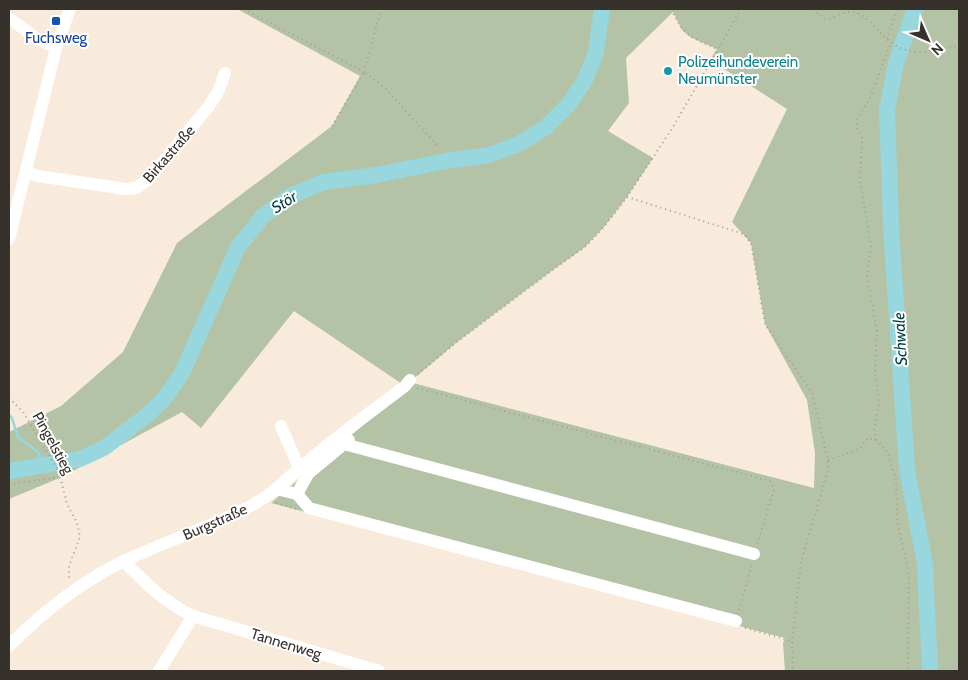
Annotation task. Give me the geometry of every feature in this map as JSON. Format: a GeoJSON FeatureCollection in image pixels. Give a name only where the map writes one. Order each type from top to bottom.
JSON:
{"type":"FeatureCollection","features":[{"type":"Feature","properties":{"kind":"street"},"geometry":{"type":"LineString","coordinates":[[9,239],[56,48],[70,9]]}},
{"type":"Feature","properties":{"kind":"street"},"geometry":{"type":"LineString","coordinates":[[9,18],[36,38],[56,48]]}},
{"type":"Feature","properties":{"kind":"street","name":"Birkastraße"},"geometry":{"type":"LineString","coordinates":[[26,172],[38,176],[126,189],[140,186],[148,180],[209,106],[218,92],[224,73]]}},
{"type":"Feature","properties":{"kind":"street"},"geometry":{"type":"LineString","coordinates":[[297,494],[308,474],[412,384]]}},
{"type":"Feature","properties":{"kind":"street","name":"Burgstraße"},"geometry":{"type":"LineString","coordinates":[[9,646],[48,610],[74,590],[124,561],[256,504],[276,490],[299,468],[404,386],[412,384]]}},
{"type":"Feature","properties":{"kind":"street"},"geometry":{"type":"LineString","coordinates":[[281,426],[299,468]]}},
{"type":"Feature","properties":{"kind":"street"},"geometry":{"type":"LineString","coordinates":[[344,444],[754,554]]}},
{"type":"Feature","properties":{"kind":"street"},"geometry":{"type":"LineString","coordinates":[[276,490],[297,494],[309,508],[736,621]]}},
{"type":"Feature","properties":{"kind":"street","name":"Tannenweg"},"geometry":{"type":"LineString","coordinates":[[124,561],[149,587],[166,601],[193,616],[379,671]]}},
{"type":"Feature","properties":{"kind":"street"},"geometry":{"type":"LineString","coordinates":[[159,671],[193,616]]}},
{"type":"Feature","properties":{"kind":"path"},"geometry":{"type":"LineString","coordinates":[[244,9],[364,72],[381,84],[439,147]]}},
{"type":"Feature","properties":{"kind":"path"},"geometry":{"type":"LineString","coordinates":[[332,126],[364,72],[381,9]]}},
{"type":"Feature","properties":{"kind":"path"},"geometry":{"type":"LineString","coordinates":[[672,9],[682,30],[690,37],[717,49]]}},
{"type":"Feature","properties":{"kind":"path"},"geometry":{"type":"LineString","coordinates":[[412,384],[457,342],[585,247],[604,227],[627,197],[672,127],[741,9]]}},
{"type":"Feature","properties":{"kind":"path"},"geometry":{"type":"LineString","coordinates":[[813,9],[823,18],[831,19],[840,12],[853,10],[868,18],[891,42],[908,50],[933,51],[959,45]]}},
{"type":"Feature","properties":{"kind":"path"},"geometry":{"type":"LineString","coordinates":[[887,39],[897,9]]}},
{"type":"Feature","properties":{"kind":"path"},"geometry":{"type":"LineString","coordinates":[[891,42],[870,98],[857,119],[857,128],[862,137],[860,179],[871,248],[868,276],[877,331],[875,372],[879,402],[874,430],[876,440],[888,454],[896,480],[897,521],[909,574],[908,671]]}},
{"type":"Feature","properties":{"kind":"path"},"geometry":{"type":"LineString","coordinates":[[627,197],[744,234],[751,242],[765,324],[812,393],[828,460],[828,470],[800,562],[792,641],[793,671]]}},
{"type":"Feature","properties":{"kind":"path"},"geometry":{"type":"LineString","coordinates":[[412,384],[770,481],[774,489],[736,621]]}},
{"type":"Feature","properties":{"kind":"path","name":"Pingelstieg"},"geometry":{"type":"LineString","coordinates":[[9,398],[23,412],[62,477],[67,504],[78,523],[80,537],[69,566],[69,580],[74,590]]}},
{"type":"Feature","properties":{"kind":"path"},"geometry":{"type":"LineString","coordinates":[[828,460],[859,449],[868,438],[876,440]]}},
{"type":"Feature","properties":{"kind":"path"},"geometry":{"type":"LineString","coordinates":[[9,484],[62,477]]}},
{"type":"Feature","properties":{"kind":"green space"},"geometry":{"type":"Polygon","coordinates":[[[237,9],[959,9],[959,671],[785,671],[783,643],[785,638],[271,503],[413,383],[814,488],[815,453],[807,400],[765,324],[751,243],[732,222],[787,109],[710,60],[717,49],[690,37],[682,30],[673,12],[626,58],[629,103],[608,131],[653,158],[627,197],[604,227],[585,247],[457,342],[405,386],[294,311],[201,428],[182,412],[62,477],[9,499],[9,432],[61,406],[123,352],[177,243],[332,126],[360,76],[237,9]]]}},
{"type":"Feature","properties":{"kind":"waterway","name":"Stör"},"geometry":{"type":"LineString","coordinates":[[9,471],[80,459],[104,448],[146,416],[164,399],[182,373],[238,247],[262,217],[290,196],[324,182],[489,155],[519,144],[546,127],[569,104],[585,80],[596,52],[602,9]]}},
{"type":"Feature","properties":{"kind":"waterway","name":"Schwale"},"geometry":{"type":"LineString","coordinates":[[915,9],[896,63],[887,110],[891,226],[907,470],[925,564],[930,671]]}},
{"type":"Feature","properties":{"kind":"waterway"},"geometry":{"type":"LineString","coordinates":[[9,415],[12,418],[18,437],[39,453],[42,467]]}},
{"type":"Feature","properties":{"kind":"place","name":"Fuchsweg"},"geometry":{"type":"Point","coordinates":[56,21]}},
{"type":"Feature","properties":{"kind":"place","name":"Polizeihundeverein Neumünster"},"geometry":{"type":"Point","coordinates":[668,71]}}]}
